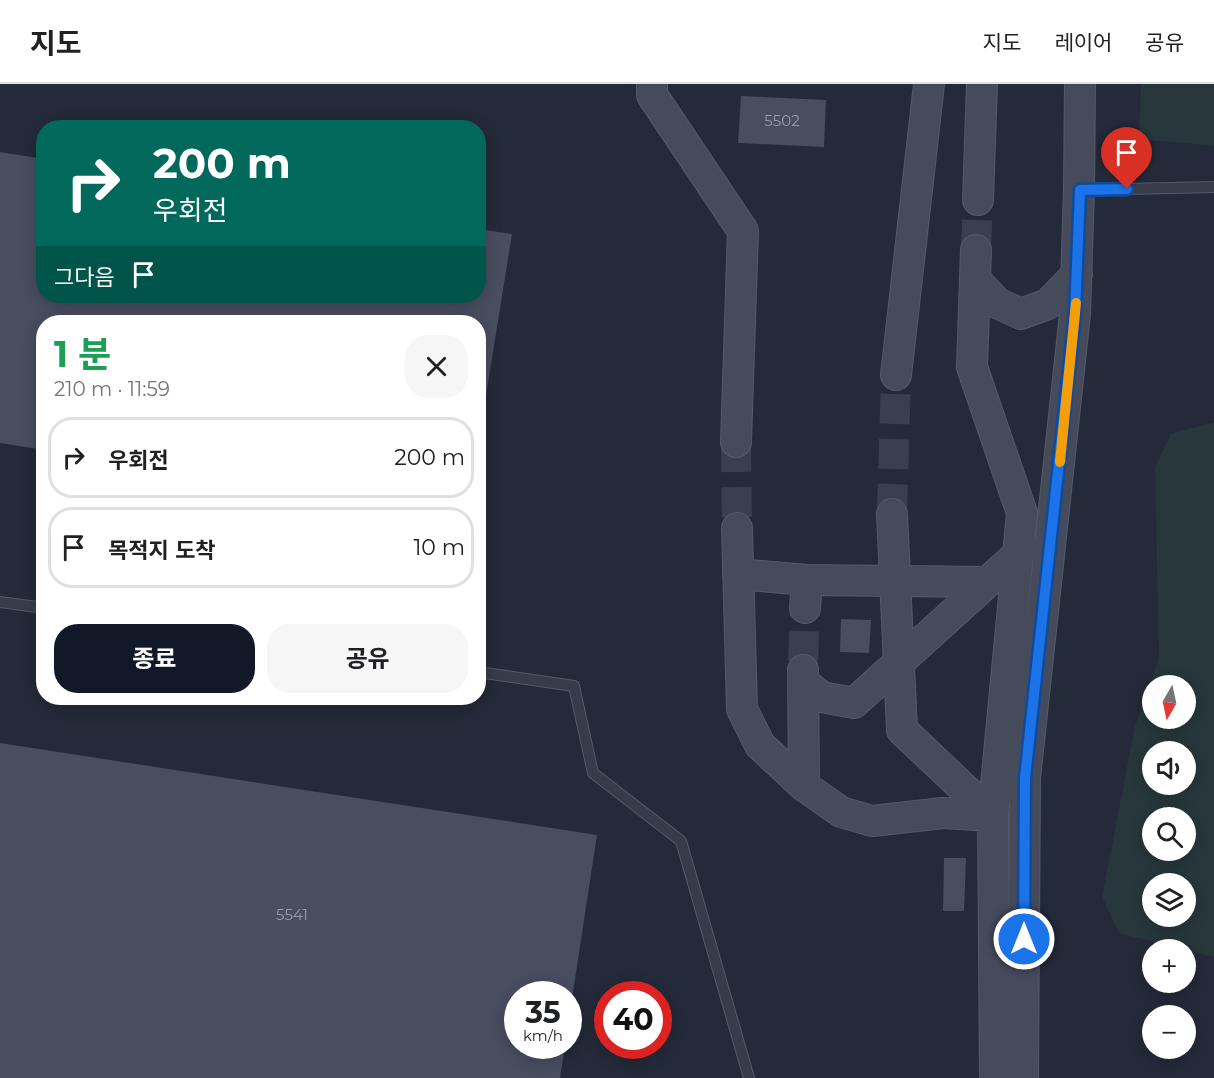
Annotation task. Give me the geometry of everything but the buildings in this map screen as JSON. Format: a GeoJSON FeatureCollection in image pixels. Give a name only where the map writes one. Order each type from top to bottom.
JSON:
{"type":"FeatureCollection","features":[{"type":"Feature","properties":{"kind":"street"},"geometry":{"type":"LineString","coordinates":[[652,84],[652,95],[742,231],[736,442]]}},
{"type":"Feature","properties":{"kind":"street"},"geometry":{"type":"LineString","coordinates":[[896,375],[929,84]]}},
{"type":"Feature","properties":{"kind":"street"},"geometry":{"type":"LineString","coordinates":[[978,200],[982,84]]}},
{"type":"Feature","properties":{"kind":"street"},"geometry":{"type":"LineString","coordinates":[[1023,1078],[1025,778],[1075,314],[1080,190],[1080,84]]}},
{"type":"Feature","properties":{"kind":"street"},"geometry":{"type":"LineString","coordinates":[[976,250],[972,367],[1022,513],[993,816],[995,1078]]}},
{"type":"Feature","properties":{"kind":"street"},"geometry":{"type":"LineString","coordinates":[[975,279],[997,303],[1021,314],[1048,304],[1077,274]]}},
{"type":"Feature","properties":{"kind":"street"},"geometry":{"type":"LineString","coordinates":[[892,514],[902,730],[993,816]]}},
{"type":"Feature","properties":{"kind":"street"},"geometry":{"type":"LineString","coordinates":[[804,786],[803,671],[822,697],[854,703],[1053,523]]}},
{"type":"Feature","properties":{"kind":"street"},"geometry":{"type":"LineString","coordinates":[[737,528],[742,709],[760,745],[804,786],[841,812],[872,821],[943,813],[993,816]]}},
{"type":"Feature","properties":{"kind":"street"},"geometry":{"type":"LineString","coordinates":[[738,574],[806,594],[895,581],[987,582]]}},
{"type":"Feature","properties":{"kind":"lane"},"geometry":{"type":"LineString","coordinates":[[1080,190],[1214,187]]}},
{"type":"Feature","properties":{"kind":"lane"},"geometry":{"type":"LineString","coordinates":[[0,602],[36,607]]}},
{"type":"Feature","properties":{"kind":"lane"},"geometry":{"type":"LineString","coordinates":[[486,673],[574,686],[593,773],[681,841],[749,1078]]}},
{"type":"Feature","properties":{"kind":"shaded area"},"geometry":{"type":"Polygon","coordinates":[[[1141,84],[1214,84],[1214,146],[1139,139],[1141,84]]]}},
{"type":"Feature","properties":{"kind":"shaded area"},"geometry":{"type":"Polygon","coordinates":[[[1214,422],[1214,957],[1196,952],[1196,939],[1143,939],[1119,933],[1102,897],[1135,726],[1142,706],[1142,729],[1196,729],[1196,675],[1153,675],[1159,658],[1155,467],[1171,434],[1214,422]]]}},
{"type":"Feature","properties":{"kind":"tunnel"},"geometry":{"type":"LineString","coordinates":[[976,250],[978,200]]}},
{"type":"Feature","properties":{"kind":"tunnel"},"geometry":{"type":"LineString","coordinates":[[892,514],[896,375]]}},
{"type":"Feature","properties":{"kind":"tunnel"},"geometry":{"type":"LineString","coordinates":[[736,442],[737,528]]}},
{"type":"Feature","properties":{"kind":"tunnel"},"geometry":{"type":"LineString","coordinates":[[803,661],[805,608]]}},
{"type":"Feature","properties":{"kind":"slow traffic"},"geometry":{"type":"LineString","coordinates":[[1060,462],[1076,303]]}},
{"type":"Feature","properties":{"kind":"route"},"geometry":{"type":"LineString","coordinates":[[1024,939],[1025,778],[1075,314],[1080,190],[1127,189]]}}]}
